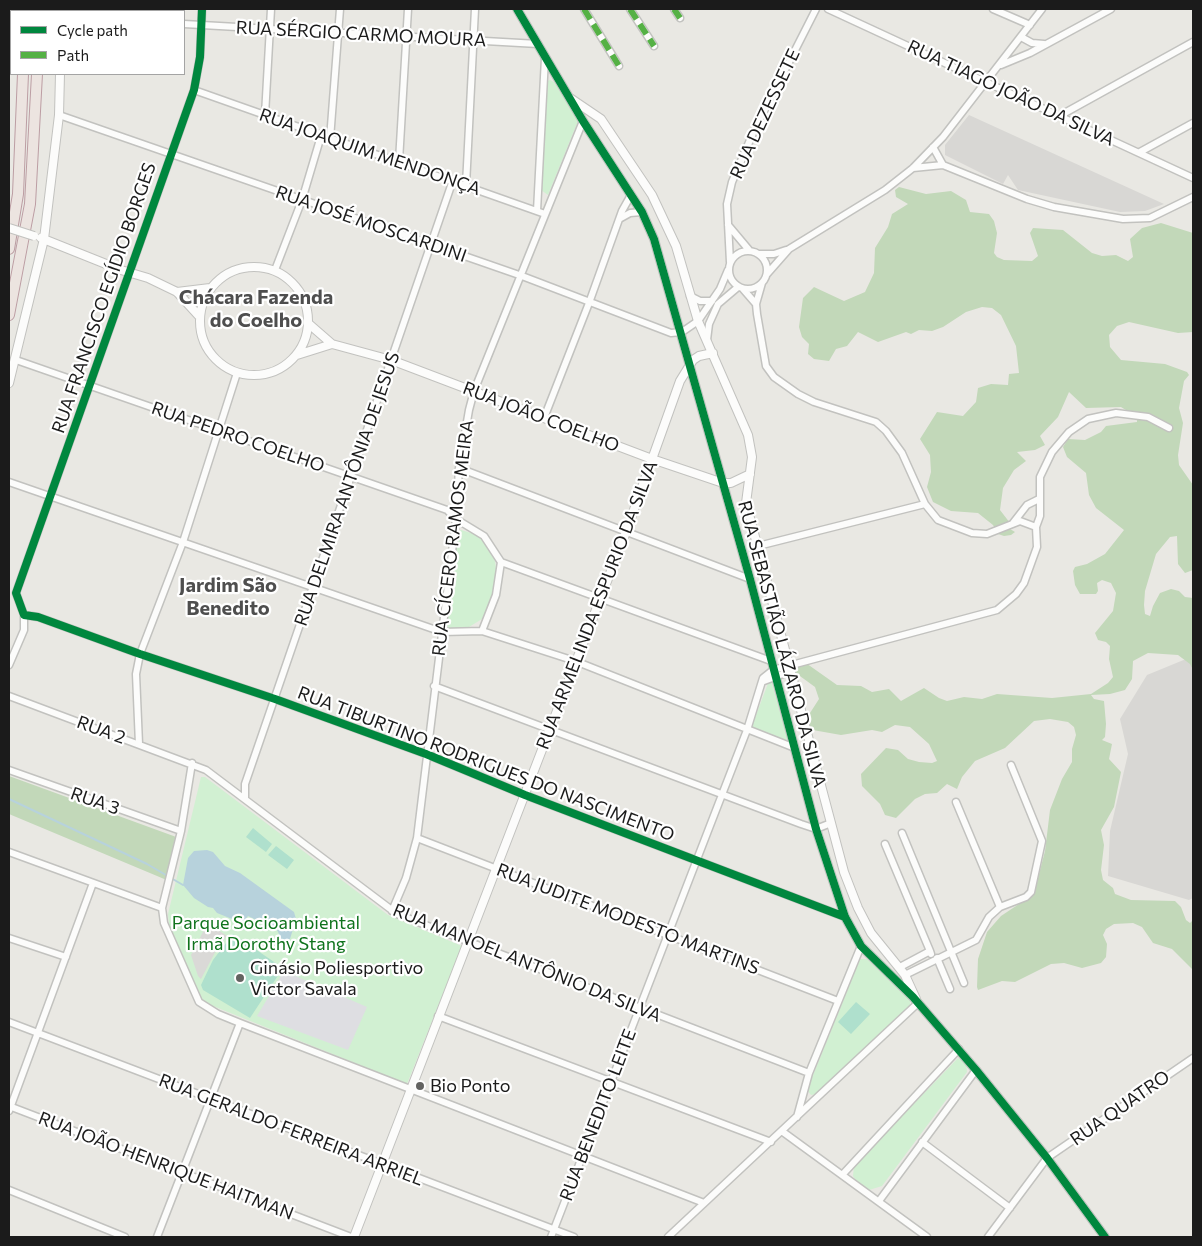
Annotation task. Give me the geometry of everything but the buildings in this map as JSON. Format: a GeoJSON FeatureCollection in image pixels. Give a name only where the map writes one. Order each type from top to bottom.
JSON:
{"type":"FeatureCollection","features":[{"type":"Feature","properties":{"kind":"highway"},"geometry":{"type":"LineString","coordinates":[[9,250],[18,194],[23,75]]}},
{"type":"Feature","properties":{"kind":"highway"},"geometry":{"type":"LineString","coordinates":[[9,315],[30,204],[37,75]]}},
{"type":"Feature","properties":{"kind":"street","name":"RUA FRANCISCO EGÍDIO BORGES"},"geometry":{"type":"LineString","coordinates":[[24,615],[16,593],[128,272],[194,90],[200,58],[202,9]]}},
{"type":"Feature","properties":{"kind":"street"},"geometry":{"type":"LineString","coordinates":[[265,115],[271,9]]}},
{"type":"Feature","properties":{"kind":"street"},"geometry":{"type":"LineString","coordinates":[[330,140],[340,9]]}},
{"type":"Feature","properties":{"kind":"street"},"geometry":{"type":"LineString","coordinates":[[399,161],[408,9]]}},
{"type":"Feature","properties":{"kind":"street"},"geometry":{"type":"LineString","coordinates":[[466,185],[475,9]]}},
{"type":"Feature","properties":{"kind":"street","name":"RUA SEBASTIÃO LÁZARO DA SILVA"},"geometry":{"type":"LineString","coordinates":[[517,9],[582,121],[642,212],[660,255],[682,332],[689,366],[750,579],[773,673],[816,829],[845,917],[861,946],[916,1000],[959,1049],[1047,1158],[1105,1237]]}},
{"type":"Feature","properties":{"kind":"street"},"geometry":{"type":"LineString","coordinates":[[585,9],[619,66]]}},
{"type":"Feature","properties":{"kind":"street"},"geometry":{"type":"LineString","coordinates":[[630,9],[654,46]]}},
{"type":"Feature","properties":{"kind":"street"},"geometry":{"type":"LineString","coordinates":[[674,9],[680,18]]}},
{"type":"Feature","properties":{"kind":"street","name":"RUA DEZESSETE"},"geometry":{"type":"LineString","coordinates":[[730,262],[727,204],[743,154],[816,9]]}},
{"type":"Feature","properties":{"kind":"street","name":"RUA TIAGO JOÃO DA SILVA"},"geometry":{"type":"LineString","coordinates":[[828,9],[1061,115],[1193,178]]}},
{"type":"Feature","properties":{"kind":"street"},"geometry":{"type":"LineString","coordinates":[[993,9],[1030,25]]}},
{"type":"Feature","properties":{"kind":"street"},"geometry":{"type":"LineString","coordinates":[[728,224],[736,237],[749,250],[759,254],[774,254],[789,249],[885,190],[913,168],[933,147],[987,82],[1042,9]]}},
{"type":"Feature","properties":{"kind":"street"},"geometry":{"type":"LineString","coordinates":[[1000,65],[1014,61],[1111,9]]}},
{"type":"Feature","properties":{"kind":"street","name":"RUA SÉRGIO CARMO MOURA"},"geometry":{"type":"LineString","coordinates":[[185,24],[538,44]]}},
{"type":"Feature","properties":{"kind":"street"},"geometry":{"type":"LineString","coordinates":[[1021,37],[1032,43],[1045,44]]}},
{"type":"Feature","properties":{"kind":"street"},"geometry":{"type":"LineString","coordinates":[[1061,115],[1193,42]]}},
{"type":"Feature","properties":{"kind":"street"},"geometry":{"type":"LineString","coordinates":[[537,211],[545,58]]}},
{"type":"Feature","properties":{"kind":"street"},"geometry":{"type":"LineString","coordinates":[[9,383],[44,239],[59,115],[60,75]]}},
{"type":"Feature","properties":{"kind":"street","name":"RUA JOAQUIM MENDONÇA"},"geometry":{"type":"LineString","coordinates":[[194,90],[330,140],[399,161],[545,214]]}},
{"type":"Feature","properties":{"kind":"street","name":"RUA SEBASTIÃO LÁZARO DA SILVA"},"geometry":{"type":"LineString","coordinates":[[568,98],[586,107],[601,119],[652,195],[676,246],[698,321],[748,435],[752,456],[746,503],[841,862],[858,908],[871,933],[905,975],[916,1000]]}},
{"type":"Feature","properties":{"kind":"street","name":"RUA JOSÉ MOSCARDINI"},"geometry":{"type":"LineString","coordinates":[[59,115],[522,276],[671,333],[682,332]]}},
{"type":"Feature","properties":{"kind":"street","name":"RUA CÍCERO RAMOS MEIRA"},"geometry":{"type":"LineString","coordinates":[[392,911],[406,878],[417,838],[434,686],[456,519],[459,468],[474,391],[522,276],[582,121]]}},
{"type":"Feature","properties":{"kind":"street"},"geometry":{"type":"LineString","coordinates":[[1140,152],[1193,123]]}},
{"type":"Feature","properties":{"kind":"street"},"geometry":{"type":"LineString","coordinates":[[275,270],[302,200],[321,136]]}},
{"type":"Feature","properties":{"kind":"street"},"geometry":{"type":"LineString","coordinates":[[933,147],[943,165]]}},
{"type":"Feature","properties":{"kind":"street"},"geometry":{"type":"LineString","coordinates":[[913,168],[943,165],[1027,199],[1054,206],[1123,218],[1150,218],[1193,197]]}},
{"type":"Feature","properties":{"kind":"street","name":"RUA DELMIRA ANTÔNIA DE JESUS"},"geometry":{"type":"LineString","coordinates":[[245,798],[245,784],[453,180]]}},
{"type":"Feature","properties":{"kind":"street"},"geometry":{"type":"LineString","coordinates":[[544,418],[590,303],[621,218],[622,210],[631,195]]}},
{"type":"Feature","properties":{"kind":"street"},"geometry":{"type":"LineString","coordinates":[[621,218],[630,213],[642,212]]}},
{"type":"Feature","properties":{"kind":"street"},"geometry":{"type":"LineString","coordinates":[[9,228],[148,278],[177,292],[199,316]]}},
{"type":"Feature","properties":{"kind":"street"},"geometry":{"type":"LineString","coordinates":[[789,249],[766,274],[756,304],[766,366],[774,377],[798,394],[814,402],[876,422],[886,431],[902,453],[925,504],[938,520],[972,534],[987,534],[1020,521],[1036,528]]}},
{"type":"Feature","properties":{"kind":"street"},"geometry":{"type":"LineString","coordinates":[[682,332],[698,321],[712,300],[728,270],[730,262],[738,253],[749,250]]}},
{"type":"Feature","properties":{"kind":"street"},"geometry":{"type":"LineString","coordinates":[[759,254],[766,263],[766,274]]}},
{"type":"Feature","properties":{"kind":"street"},"geometry":{"type":"LineString","coordinates":[[246,266],[261,266],[275,270],[284,274],[304,297],[309,324],[305,340],[297,355],[285,366],[270,373],[253,376],[237,373],[224,367],[213,357],[202,338],[199,316],[203,301],[210,288],[220,278],[233,270],[246,266]]}},
{"type":"Feature","properties":{"kind":"street"},"geometry":{"type":"LineString","coordinates":[[728,270],[731,280],[756,304]]}},
{"type":"Feature","properties":{"kind":"street"},"geometry":{"type":"LineString","coordinates":[[707,340],[709,324],[718,304],[740,288],[753,288],[762,283]]}},
{"type":"Feature","properties":{"kind":"street"},"geometry":{"type":"LineString","coordinates":[[177,292],[210,288]]}},
{"type":"Feature","properties":{"kind":"street"},"geometry":{"type":"LineString","coordinates":[[690,296],[700,301],[712,300]]}},
{"type":"Feature","properties":{"kind":"street","name":"RUA JOÃO COELHO"},"geometry":{"type":"LineString","coordinates":[[309,324],[332,344],[391,360],[652,459],[723,483]]}},
{"type":"Feature","properties":{"kind":"street"},"geometry":{"type":"LineString","coordinates":[[297,355],[332,344]]}},
{"type":"Feature","properties":{"kind":"street"},"geometry":{"type":"LineString","coordinates":[[689,366],[699,356],[713,353]]}},
{"type":"Feature","properties":{"kind":"street","name":"RUA PEDRO COELHO"},"geometry":{"type":"LineString","coordinates":[[16,360],[447,510],[456,519],[484,536],[501,562]]}},
{"type":"Feature","properties":{"kind":"street","name":"RUA ARMELINDA ESPURIO DA SILVA"},"geometry":{"type":"LineString","coordinates":[[353,1237],[384,1164],[438,1016],[469,941],[626,532],[677,392],[689,366]]}},
{"type":"Feature","properties":{"kind":"street"},"geometry":{"type":"LineString","coordinates":[[139,744],[136,674],[140,654],[183,542],[237,373]]}},
{"type":"Feature","properties":{"kind":"street"},"geometry":{"type":"LineString","coordinates":[[677,392],[684,388],[696,389]]}},
{"type":"Feature","properties":{"kind":"street"},"geometry":{"type":"LineString","coordinates":[[773,673],[997,610],[1016,594],[1024,583],[1037,547],[1036,528],[1040,516],[1040,477],[1052,452],[1069,432],[1088,419],[1116,413],[1148,417],[1169,428]]}},
{"type":"Feature","properties":{"kind":"street"},"geometry":{"type":"LineString","coordinates":[[459,468],[750,579]]}},
{"type":"Feature","properties":{"kind":"street"},"geometry":{"type":"LineString","coordinates":[[723,483],[731,483],[750,474]]}},
{"type":"Feature","properties":{"kind":"street"},"geometry":{"type":"LineString","coordinates":[[9,482],[442,632],[482,631],[575,661],[795,748]]}},
{"type":"Feature","properties":{"kind":"street"},"geometry":{"type":"LineString","coordinates":[[1013,523],[1027,505],[1039,499]]}},
{"type":"Feature","properties":{"kind":"street"},"geometry":{"type":"LineString","coordinates":[[758,546],[925,504]]}},
{"type":"Feature","properties":{"kind":"street"},"geometry":{"type":"LineString","coordinates":[[482,631],[496,595],[501,562],[600,596],[771,661]]}},
{"type":"Feature","properties":{"kind":"street"},"geometry":{"type":"LineString","coordinates":[[9,665],[24,630],[24,615]]}},
{"type":"Feature","properties":{"kind":"street","name":"RUA TIBURTINO RODRIGUES DO NASCIMENTO"},"geometry":{"type":"LineString","coordinates":[[24,615],[38,617],[140,654],[275,698],[426,754],[524,795],[845,917]]}},
{"type":"Feature","properties":{"kind":"street","name":"RUA BENEDITO LEITE"},"geometry":{"type":"LineString","coordinates":[[551,1237],[747,730],[761,684],[766,675],[773,673]]}},
{"type":"Feature","properties":{"kind":"street"},"geometry":{"type":"LineString","coordinates":[[434,686],[816,829],[832,823]]}},
{"type":"Feature","properties":{"kind":"street","name":"RUA 2"},"geometry":{"type":"LineString","coordinates":[[9,696],[192,763]]}},
{"type":"Feature","properties":{"kind":"street"},"geometry":{"type":"LineString","coordinates":[[192,763],[181,831],[162,908],[164,923],[199,1002],[218,1014],[240,1023],[704,1203]]}},
{"type":"Feature","properties":{"kind":"street","name":"RUA MANOEL ANTÔNIO DA SILVA"},"geometry":{"type":"LineString","coordinates":[[192,763],[217,777],[392,911],[809,1072]]}},
{"type":"Feature","properties":{"kind":"street"},"geometry":{"type":"LineString","coordinates":[[905,975],[976,940],[989,917],[1000,907],[1026,897],[1031,892],[1042,841],[1011,765]]}},
{"type":"Feature","properties":{"kind":"street","name":"RUA 3"},"geometry":{"type":"LineString","coordinates":[[9,770],[181,831]]}},
{"type":"Feature","properties":{"kind":"street"},"geometry":{"type":"LineString","coordinates":[[956,802],[1000,907]]}},
{"type":"Feature","properties":{"kind":"street"},"geometry":{"type":"LineString","coordinates":[[902,833],[964,982]]}},
{"type":"Feature","properties":{"kind":"street","name":"RUA JUDITE MODESTO MARTINS"},"geometry":{"type":"LineString","coordinates":[[417,838],[838,1001]]}},
{"type":"Feature","properties":{"kind":"street"},"geometry":{"type":"LineString","coordinates":[[885,844],[930,952],[936,959],[950,989]]}},
{"type":"Feature","properties":{"kind":"street"},"geometry":{"type":"LineString","coordinates":[[9,852],[162,908]]}},
{"type":"Feature","properties":{"kind":"street"},"geometry":{"type":"LineString","coordinates":[[9,1108],[39,1034],[93,883]]}},
{"type":"Feature","properties":{"kind":"street"},"geometry":{"type":"LineString","coordinates":[[9,938],[66,957]]}},
{"type":"Feature","properties":{"kind":"street"},"geometry":{"type":"LineString","coordinates":[[796,1118],[809,1072],[861,946]]}},
{"type":"Feature","properties":{"kind":"street"},"geometry":{"type":"LineString","coordinates":[[900,968],[930,952]]}},
{"type":"Feature","properties":{"kind":"street"},"geometry":{"type":"LineString","coordinates":[[668,1237],[783,1132],[916,1000]]}},
{"type":"Feature","properties":{"kind":"street"},"geometry":{"type":"LineString","coordinates":[[438,1016],[771,1142]]}},
{"type":"Feature","properties":{"kind":"street","name":"RUA GERALDO FERREIRA ARRIEL"},"geometry":{"type":"LineString","coordinates":[[9,1022],[574,1237]]}},
{"type":"Feature","properties":{"kind":"street"},"geometry":{"type":"LineString","coordinates":[[157,1237],[240,1023]]}},
{"type":"Feature","properties":{"kind":"street"},"geometry":{"type":"LineString","coordinates":[[843,1174],[959,1049]]}},
{"type":"Feature","properties":{"kind":"street","name":"RUA QUATRO"},"geometry":{"type":"LineString","coordinates":[[988,1237],[1047,1158],[1193,1058]]}},
{"type":"Feature","properties":{"kind":"street"},"geometry":{"type":"LineString","coordinates":[[879,1201],[976,1070]]}},
{"type":"Feature","properties":{"kind":"street","name":"RUA JOÃO HENRIQUE HAITMAN"},"geometry":{"type":"LineString","coordinates":[[9,1108],[353,1237]]}},
{"type":"Feature","properties":{"kind":"street"},"geometry":{"type":"LineString","coordinates":[[783,1132],[927,1237]]}},
{"type":"Feature","properties":{"kind":"street"},"geometry":{"type":"LineString","coordinates":[[922,1142],[1010,1208]]}},
{"type":"Feature","properties":{"kind":"street"},"geometry":{"type":"LineString","coordinates":[[9,1190],[125,1237]]}},
{"type":"Feature","properties":{"kind":"shaded area"},"geometry":{"type":"Polygon","coordinates":[[[969,115],[1164,204],[1145,211],[1120,212],[1018,190],[1008,175],[1003,184],[945,155],[945,145],[969,115]]]}},
{"type":"Feature","properties":{"kind":"shaded area"},"geometry":{"type":"Polygon","coordinates":[[[1186,659],[1193,665],[1193,898],[1189,900],[1108,876],[1110,831],[1128,754],[1120,719],[1147,675],[1186,659]]]}},
{"type":"Feature","properties":{"kind":"shaded area"},"geometry":{"type":"Polygon","coordinates":[[[212,926],[227,936],[220,943],[201,979],[198,976],[191,955],[204,930],[212,926]]]}},
{"type":"Feature","properties":{"kind":"shaded area"},"geometry":{"type":"Polygon","coordinates":[[[284,971],[367,1007],[348,1050],[257,1016],[284,971]]]}},
{"type":"Feature","properties":{"kind":"green space"},"geometry":{"type":"Polygon","coordinates":[[[547,81],[554,82],[578,121],[548,195],[541,190],[547,81]]]}},
{"type":"Feature","properties":{"kind":"green space"},"geometry":{"type":"Polygon","coordinates":[[[899,187],[926,194],[951,191],[966,200],[970,212],[989,214],[994,221],[997,233],[994,253],[997,257],[1004,260],[1032,261],[1038,256],[1030,233],[1033,228],[1063,230],[1092,253],[1102,256],[1116,255],[1128,261],[1133,257],[1130,239],[1142,228],[1161,223],[1193,233],[1193,332],[1178,333],[1129,322],[1117,326],[1109,335],[1110,347],[1121,360],[1165,364],[1187,372],[1189,375],[1184,381],[1179,408],[1183,423],[1178,455],[1179,465],[1193,485],[1193,570],[1185,573],[1178,564],[1177,536],[1170,537],[1156,554],[1145,591],[1144,605],[1145,614],[1150,616],[1160,593],[1171,589],[1179,591],[1185,597],[1193,598],[1193,670],[1190,664],[1178,655],[1148,653],[1133,661],[1132,679],[1125,690],[1110,694],[1091,695],[1094,699],[1104,701],[1106,724],[1105,737],[1102,740],[1112,744],[1109,759],[1121,772],[1114,807],[1101,830],[1104,845],[1101,870],[1103,880],[1113,888],[1115,894],[1131,900],[1175,901],[1181,907],[1186,920],[1190,923],[1193,920],[1193,970],[1172,949],[1153,943],[1142,927],[1133,923],[1114,924],[1106,929],[1103,935],[1107,944],[1106,957],[1101,963],[1082,968],[1064,963],[1051,964],[1015,982],[1002,981],[978,990],[978,959],[987,932],[1001,916],[1028,898],[1036,886],[1045,851],[1050,810],[1062,779],[1072,762],[1072,749],[1076,735],[1074,727],[1068,722],[1050,719],[1034,721],[1005,748],[975,761],[962,777],[957,789],[947,784],[937,793],[925,794],[915,799],[896,818],[885,815],[880,804],[862,786],[861,774],[886,748],[898,750],[908,759],[919,762],[932,763],[937,761],[929,744],[910,727],[895,725],[882,732],[872,730],[841,735],[807,729],[798,724],[795,717],[810,713],[819,699],[815,687],[793,671],[792,666],[803,661],[837,685],[861,686],[872,692],[889,689],[901,701],[924,688],[947,701],[964,697],[982,699],[997,694],[1052,698],[1091,694],[1108,683],[1113,677],[1109,659],[1110,646],[1106,642],[1098,640],[1095,633],[1113,611],[1116,593],[1111,583],[1102,580],[1097,583],[1098,591],[1096,594],[1080,594],[1075,585],[1073,571],[1075,567],[1087,564],[1105,554],[1124,530],[1096,508],[1089,495],[1086,473],[1067,457],[1063,447],[1068,439],[1085,440],[1101,432],[1106,426],[1137,422],[1137,417],[1121,407],[1086,408],[1069,392],[1058,417],[1040,436],[1045,445],[1035,450],[1017,452],[1026,461],[1014,470],[1003,488],[1000,510],[1010,523],[1010,529],[1015,532],[1004,536],[998,534],[993,525],[978,513],[951,511],[933,502],[927,487],[931,472],[930,455],[920,439],[937,412],[963,416],[976,402],[978,388],[991,384],[1008,385],[1009,374],[1019,373],[1016,346],[1001,315],[992,308],[982,307],[966,312],[943,327],[932,331],[919,330],[911,334],[906,332],[878,342],[858,332],[847,346],[836,349],[829,361],[814,359],[808,354],[809,344],[802,337],[799,327],[803,298],[814,287],[844,301],[865,292],[874,273],[875,248],[888,227],[892,214],[908,204],[896,197],[895,190],[899,187]]]}},
{"type":"Feature","properties":{"kind":"green space"},"geometry":{"type":"Polygon","coordinates":[[[461,530],[478,535],[486,543],[495,561],[497,576],[494,594],[482,619],[469,627],[450,629],[444,625],[456,534],[461,530]]]}},
{"type":"Feature","properties":{"kind":"green space"},"geometry":{"type":"Polygon","coordinates":[[[771,680],[788,741],[787,742],[751,728],[771,680]]]}},
{"type":"Feature","properties":{"kind":"green space"},"geometry":{"type":"Polygon","coordinates":[[[9,776],[179,838],[169,881],[9,814],[9,776]]]}},
{"type":"Feature","properties":{"kind":"green space","name":"Parque Socioambiental Irmã Dorothy Stang"},"geometry":{"type":"Polygon","coordinates":[[[201,777],[205,777],[388,915],[462,946],[407,1084],[198,1000],[169,925],[168,914],[201,777]]]}},
{"type":"Feature","properties":{"kind":"green space"},"geometry":{"type":"Polygon","coordinates":[[[253,828],[272,844],[266,852],[246,837],[253,828]]]}},
{"type":"Feature","properties":{"kind":"green space"},"geometry":{"type":"Polygon","coordinates":[[[276,846],[294,860],[287,869],[268,855],[276,846]]]}},
{"type":"Feature","properties":{"kind":"green space","name":"Ginásio Poliesportivo Victor Savala"},"geometry":{"type":"Polygon","coordinates":[[[233,934],[283,968],[250,1018],[203,990],[201,985],[213,960],[233,934]]]}},
{"type":"Feature","properties":{"kind":"green space"},"geometry":{"type":"Polygon","coordinates":[[[860,959],[867,959],[910,1000],[910,1006],[817,1094],[811,1095],[807,1090],[860,959]]]}},
{"type":"Feature","properties":{"kind":"green space"},"geometry":{"type":"Polygon","coordinates":[[[856,1002],[870,1014],[851,1034],[838,1022],[856,1002]]]}},
{"type":"Feature","properties":{"kind":"green space"},"geometry":{"type":"Polygon","coordinates":[[[958,1058],[966,1064],[967,1072],[882,1186],[869,1190],[857,1182],[853,1176],[854,1166],[958,1058]]]}},
{"type":"Feature","properties":{"kind":"water"},"geometry":{"type":"Polygon","coordinates":[[[207,850],[213,852],[225,866],[240,873],[294,912],[296,919],[290,939],[282,940],[277,930],[248,916],[245,920],[248,928],[244,930],[239,928],[232,919],[217,913],[213,908],[194,898],[183,885],[188,858],[194,851],[207,850]]]}},
{"type":"Feature","properties":{"kind":"waterway"},"geometry":{"type":"LineString","coordinates":[[9,799],[147,864],[183,885]]}},
{"type":"Feature","properties":{"kind":"marked path"},"geometry":{"type":"LineString","coordinates":[[584,9],[619,66]]}},
{"type":"Feature","properties":{"kind":"marked path"},"geometry":{"type":"LineString","coordinates":[[630,9],[654,46]]}},
{"type":"Feature","properties":{"kind":"marked path"},"geometry":{"type":"LineString","coordinates":[[674,9],[680,18]]}},
{"type":"Feature","properties":{"kind":"cycle path"},"geometry":{"type":"LineString","coordinates":[[202,9],[200,57],[194,90],[16,593],[24,615],[38,617],[140,654],[275,699],[426,754],[525,795],[845,917]]}},
{"type":"Feature","properties":{"kind":"cycle path"},"geometry":{"type":"LineString","coordinates":[[517,9],[583,121],[642,212],[654,239],[750,579],[816,829],[845,917],[861,946],[913,997],[976,1070],[1047,1158],[1105,1237]]}},
{"type":"Feature","properties":{"kind":"place","name":"Ginásio Poliesportivo Victor Savala"},"geometry":{"type":"Point","coordinates":[240,978]}},
{"type":"Feature","properties":{"kind":"place","name":"Bio Ponto"},"geometry":{"type":"Point","coordinates":[420,1086]}},
{"type":"Feature","properties":{"kind":"district","name":"Chácara Fazenda do Coelho"},"geometry":{"type":"Point","coordinates":[256,308]}},
{"type":"Feature","properties":{"kind":"district","name":"Jardim São Benedito"},"geometry":{"type":"Point","coordinates":[228,596]}}]}
